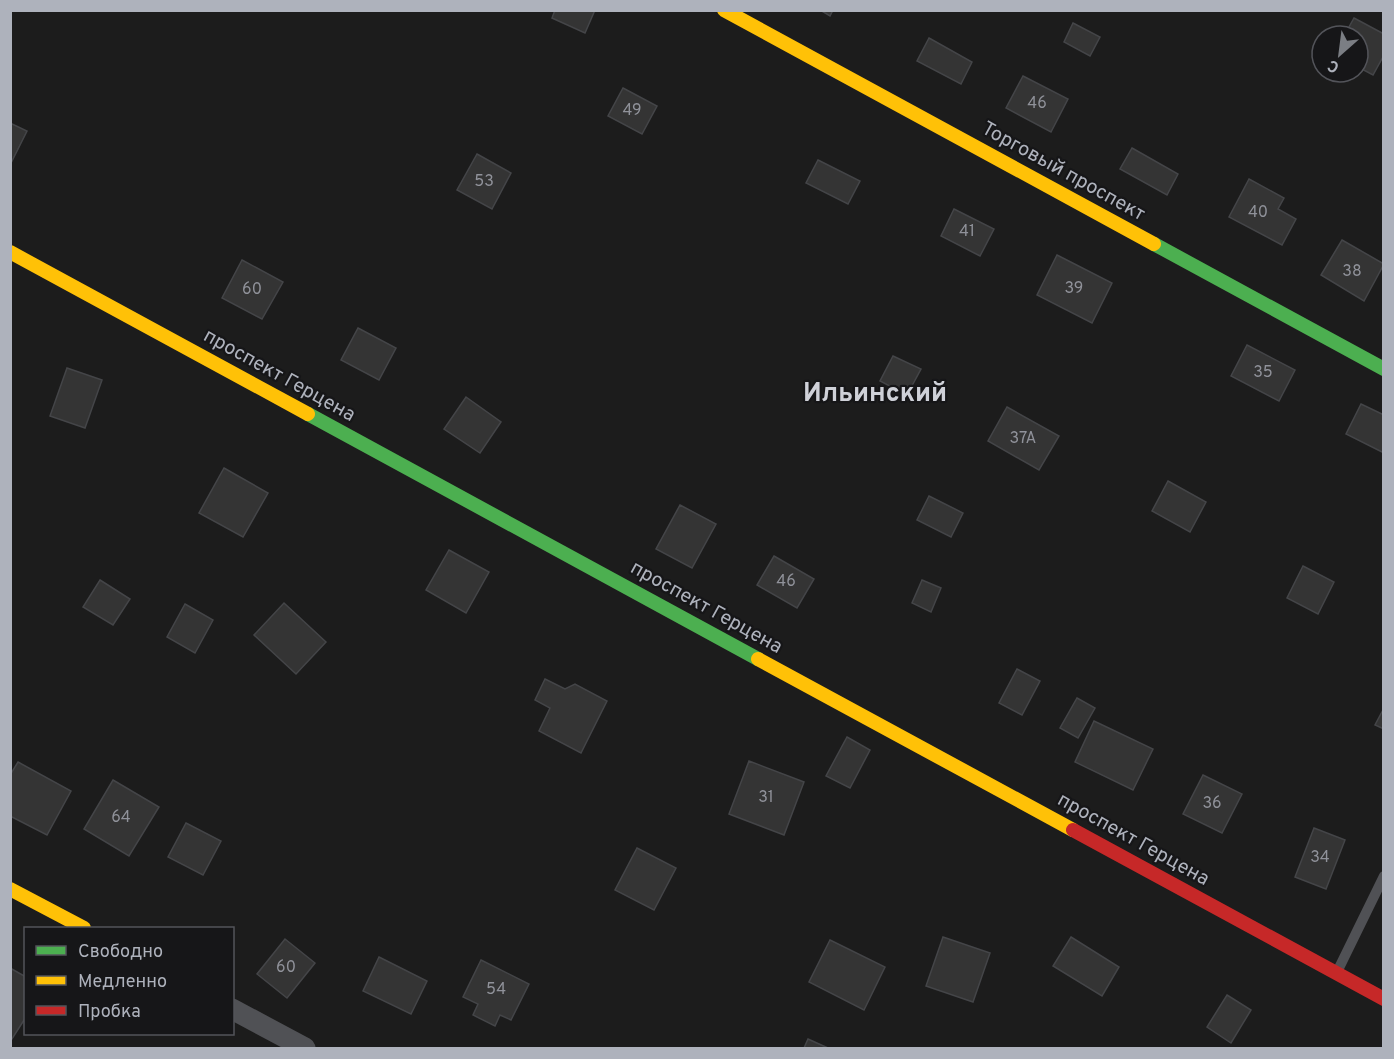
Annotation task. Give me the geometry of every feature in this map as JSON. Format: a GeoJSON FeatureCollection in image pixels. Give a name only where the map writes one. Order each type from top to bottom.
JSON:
{"type":"FeatureCollection","features":[{"type":"Feature","properties":{"kind":"street","name":"Торговый проспект"},"geometry":{"type":"LineString","coordinates":[[724,10],[1383,369]]}},
{"type":"Feature","properties":{"kind":"street","name":"проспект Герцена"},"geometry":{"type":"LineString","coordinates":[[10,252],[1383,999]]}},
{"type":"Feature","properties":{"kind":"street"},"geometry":{"type":"LineString","coordinates":[[10,889],[82,927]]}},
{"type":"Feature","properties":{"kind":"street"},"geometry":{"type":"LineString","coordinates":[[234,1010],[305,1048]]}},
{"type":"Feature","properties":{"kind":"lane"},"geometry":{"type":"LineString","coordinates":[[1337,973],[1383,876]]}},
{"type":"Feature","properties":{"kind":"building"},"geometry":{"type":"Polygon","coordinates":[[[555,10],[595,10],[585,33],[552,18],[555,10]]]}},
{"type":"Feature","properties":{"kind":"building"},"geometry":{"type":"Polygon","coordinates":[[[820,10],[833,10],[830,16],[820,10]]]}},
{"type":"Feature","properties":{"kind":"building"},"geometry":{"type":"Polygon","coordinates":[[[1354,18],[1365,24],[1351,24],[1354,18]]]}},
{"type":"Feature","properties":{"kind":"building"},"geometry":{"type":"Polygon","coordinates":[[[1073,23],[1100,37],[1090,56],[1064,42],[1073,23]]]}},
{"type":"Feature","properties":{"kind":"building"},"geometry":{"type":"Polygon","coordinates":[[[1370,27],[1384,34],[1384,55],[1373,75],[1370,73],[1370,27]]]}},
{"type":"Feature","properties":{"kind":"building"},"geometry":{"type":"Polygon","coordinates":[[[929,38],[972,62],[961,84],[917,61],[929,38]]]}},
{"type":"Feature","properties":{"kind":"building"},"geometry":{"type":"Polygon","coordinates":[[[1023,76],[1068,99],[1051,132],[1006,108],[1023,76]]]}},
{"type":"Feature","properties":{"kind":"building"},"geometry":{"type":"Polygon","coordinates":[[[623,88],[657,106],[642,134],[608,116],[623,88]]]}},
{"type":"Feature","properties":{"kind":"building"},"geometry":{"type":"Polygon","coordinates":[[[10,123],[27,131],[11,163],[10,163],[10,123]]]}},
{"type":"Feature","properties":{"kind":"building"},"geometry":{"type":"Polygon","coordinates":[[[1132,148],[1178,174],[1167,195],[1120,169],[1132,148]]]}},
{"type":"Feature","properties":{"kind":"building"},"geometry":{"type":"Polygon","coordinates":[[[477,154],[511,173],[492,209],[457,190],[477,154]]]}},
{"type":"Feature","properties":{"kind":"building"},"geometry":{"type":"Polygon","coordinates":[[[818,160],[860,181],[848,204],[806,183],[818,160]]]}},
{"type":"Feature","properties":{"kind":"building"},"geometry":{"type":"Polygon","coordinates":[[[1249,179],[1284,198],[1278,209],[1296,219],[1282,245],[1229,217],[1249,179]]]}},
{"type":"Feature","properties":{"kind":"building"},"geometry":{"type":"Polygon","coordinates":[[[954,209],[994,229],[980,256],[941,236],[954,209]]]}},
{"type":"Feature","properties":{"kind":"building"},"geometry":{"type":"Polygon","coordinates":[[[1342,240],[1384,264],[1364,301],[1321,275],[1342,240]]]}},
{"type":"Feature","properties":{"kind":"building"},"geometry":{"type":"Polygon","coordinates":[[[1057,255],[1112,283],[1092,323],[1037,295],[1057,255]]]}},
{"type":"Feature","properties":{"kind":"building"},"geometry":{"type":"Polygon","coordinates":[[[242,260],[283,282],[262,319],[222,298],[242,260]]]}},
{"type":"Feature","properties":{"kind":"building"},"geometry":{"type":"Polygon","coordinates":[[[358,328],[396,348],[379,380],[341,360],[358,328]]]}},
{"type":"Feature","properties":{"kind":"building"},"geometry":{"type":"Polygon","coordinates":[[[1247,345],[1295,370],[1279,401],[1231,376],[1247,345]]]}},
{"type":"Feature","properties":{"kind":"building"},"geometry":{"type":"Polygon","coordinates":[[[893,356],[921,369],[907,395],[880,381],[893,356]]]}},
{"type":"Feature","properties":{"kind":"building"},"geometry":{"type":"Polygon","coordinates":[[[67,368],[102,380],[85,428],[50,416],[67,368]]]}},
{"type":"Feature","properties":{"kind":"building"},"geometry":{"type":"Polygon","coordinates":[[[466,397],[501,422],[480,453],[444,429],[466,397]]]}},
{"type":"Feature","properties":{"kind":"building"},"geometry":{"type":"Polygon","coordinates":[[[1361,404],[1384,415],[1384,453],[1346,434],[1361,404]]]}},
{"type":"Feature","properties":{"kind":"building"},"geometry":{"type":"Polygon","coordinates":[[[1007,407],[1059,436],[1039,470],[988,441],[1007,407]]]}},
{"type":"Feature","properties":{"kind":"building"},"geometry":{"type":"Polygon","coordinates":[[[224,468],[268,493],[243,537],[199,513],[224,468]]]}},
{"type":"Feature","properties":{"kind":"building"},"geometry":{"type":"Polygon","coordinates":[[[1168,481],[1206,502],[1190,532],[1152,511],[1168,481]]]}},
{"type":"Feature","properties":{"kind":"building"},"geometry":{"type":"Polygon","coordinates":[[[929,496],[963,513],[951,537],[917,520],[929,496]]]}},
{"type":"Feature","properties":{"kind":"building"},"geometry":{"type":"Polygon","coordinates":[[[680,505],[716,524],[692,568],[656,549],[680,505]]]}},
{"type":"Feature","properties":{"kind":"building"},"geometry":{"type":"Polygon","coordinates":[[[449,550],[489,572],[466,613],[426,590],[449,550]]]}},
{"type":"Feature","properties":{"kind":"building"},"geometry":{"type":"Polygon","coordinates":[[[774,556],[814,579],[797,608],[757,585],[774,556]]]}},
{"type":"Feature","properties":{"kind":"building"},"geometry":{"type":"Polygon","coordinates":[[[1303,566],[1334,582],[1318,614],[1287,598],[1303,566]]]}},
{"type":"Feature","properties":{"kind":"building"},"geometry":{"type":"Polygon","coordinates":[[[100,580],[130,599],[113,625],[83,607],[100,580]]]}},
{"type":"Feature","properties":{"kind":"building"},"geometry":{"type":"Polygon","coordinates":[[[922,580],[941,588],[931,612],[912,603],[922,580]]]}},
{"type":"Feature","properties":{"kind":"building"},"geometry":{"type":"Polygon","coordinates":[[[284,603],[326,642],[296,674],[254,635],[284,603]]]}},
{"type":"Feature","properties":{"kind":"building"},"geometry":{"type":"Polygon","coordinates":[[[185,604],[213,620],[195,653],[167,637],[185,604]]]}},
{"type":"Feature","properties":{"kind":"building"},"geometry":{"type":"Polygon","coordinates":[[[1017,669],[1040,681],[1022,715],[999,703],[1017,669]]]}},
{"type":"Feature","properties":{"kind":"building"},"geometry":{"type":"Polygon","coordinates":[[[545,679],[565,689],[575,684],[607,701],[581,753],[539,731],[550,708],[535,700],[545,679]]]}},
{"type":"Feature","properties":{"kind":"building"},"geometry":{"type":"Polygon","coordinates":[[[1077,698],[1095,708],[1078,738],[1060,728],[1077,698]]]}},
{"type":"Feature","properties":{"kind":"building"},"geometry":{"type":"Polygon","coordinates":[[[1384,708],[1384,729],[1375,725],[1384,708]]]}},
{"type":"Feature","properties":{"kind":"building"},"geometry":{"type":"Polygon","coordinates":[[[1094,721],[1153,749],[1133,790],[1075,762],[1094,721]]]}},
{"type":"Feature","properties":{"kind":"building"},"geometry":{"type":"Polygon","coordinates":[[[847,737],[870,750],[850,788],[826,776],[847,737]]]}},
{"type":"Feature","properties":{"kind":"building"},"geometry":{"type":"Polygon","coordinates":[[[749,761],[804,782],[784,835],[729,814],[749,761]]]}},
{"type":"Feature","properties":{"kind":"building"},"geometry":{"type":"Polygon","coordinates":[[[18,762],[71,791],[47,835],[10,816],[10,775],[18,762]]]}},
{"type":"Feature","properties":{"kind":"building"},"geometry":{"type":"Polygon","coordinates":[[[1203,775],[1242,794],[1222,833],[1183,814],[1203,775]]]}},
{"type":"Feature","properties":{"kind":"building"},"geometry":{"type":"Polygon","coordinates":[[[113,780],[159,807],[129,856],[84,829],[113,780]]]}},
{"type":"Feature","properties":{"kind":"building"},"geometry":{"type":"Polygon","coordinates":[[[186,823],[221,841],[203,875],[168,857],[186,823]]]}},
{"type":"Feature","properties":{"kind":"building"},"geometry":{"type":"Polygon","coordinates":[[[1314,828],[1345,840],[1326,889],[1295,877],[1314,828]]]}},
{"type":"Feature","properties":{"kind":"building"},"geometry":{"type":"Polygon","coordinates":[[[637,848],[676,868],[654,910],[615,890],[637,848]]]}},
{"type":"Feature","properties":{"kind":"building"},"geometry":{"type":"Polygon","coordinates":[[[943,937],[990,953],[973,1002],[926,986],[943,937]]]}},
{"type":"Feature","properties":{"kind":"building"},"geometry":{"type":"Polygon","coordinates":[[[1071,937],[1119,967],[1102,996],[1053,966],[1071,937]]]}},
{"type":"Feature","properties":{"kind":"building"},"geometry":{"type":"Polygon","coordinates":[[[285,939],[315,963],[287,998],[257,974],[285,939]]]}},
{"type":"Feature","properties":{"kind":"building"},"geometry":{"type":"Polygon","coordinates":[[[830,940],[885,967],[864,1010],[809,982],[830,940]]]}},
{"type":"Feature","properties":{"kind":"building"},"geometry":{"type":"Polygon","coordinates":[[[379,957],[427,981],[411,1014],[363,991],[379,957]]]}},
{"type":"Feature","properties":{"kind":"building"},"geometry":{"type":"Polygon","coordinates":[[[481,960],[529,984],[511,1020],[500,1015],[495,1026],[473,1015],[478,1004],[463,997],[481,960]]]}},
{"type":"Feature","properties":{"kind":"building"},"geometry":{"type":"Polygon","coordinates":[[[10,968],[24,976],[24,1020],[10,1042],[10,968]]]}},
{"type":"Feature","properties":{"kind":"building"},"geometry":{"type":"Polygon","coordinates":[[[1227,995],[1251,1010],[1231,1043],[1207,1027],[1227,995]]]}},
{"type":"Feature","properties":{"kind":"building"},"geometry":{"type":"Polygon","coordinates":[[[808,1039],[828,1048],[804,1048],[808,1039]]]}},
{"type":"Feature","properties":{"kind":"traffic: fast"},"geometry":{"type":"LineString","coordinates":[[1154,244],[1384,369]]}},
{"type":"Feature","properties":{"kind":"traffic: fast"},"geometry":{"type":"LineString","coordinates":[[308,414],[758,659]]}},
{"type":"Feature","properties":{"kind":"traffic: slow"},"geometry":{"type":"LineString","coordinates":[[724,10],[1154,244]]}},
{"type":"Feature","properties":{"kind":"traffic: slow"},"geometry":{"type":"LineString","coordinates":[[10,252],[308,414]]}},
{"type":"Feature","properties":{"kind":"traffic: slow"},"geometry":{"type":"LineString","coordinates":[[758,659],[1073,830]]}},
{"type":"Feature","properties":{"kind":"traffic: slow"},"geometry":{"type":"LineString","coordinates":[[10,889],[82,927]]}},
{"type":"Feature","properties":{"kind":"traffic: jam"},"geometry":{"type":"LineString","coordinates":[[1073,830],[1384,999]]}},
{"type":"Feature","properties":{"kind":"district","name":"Ильинский"},"geometry":{"type":"Point","coordinates":[875,394]}}]}
